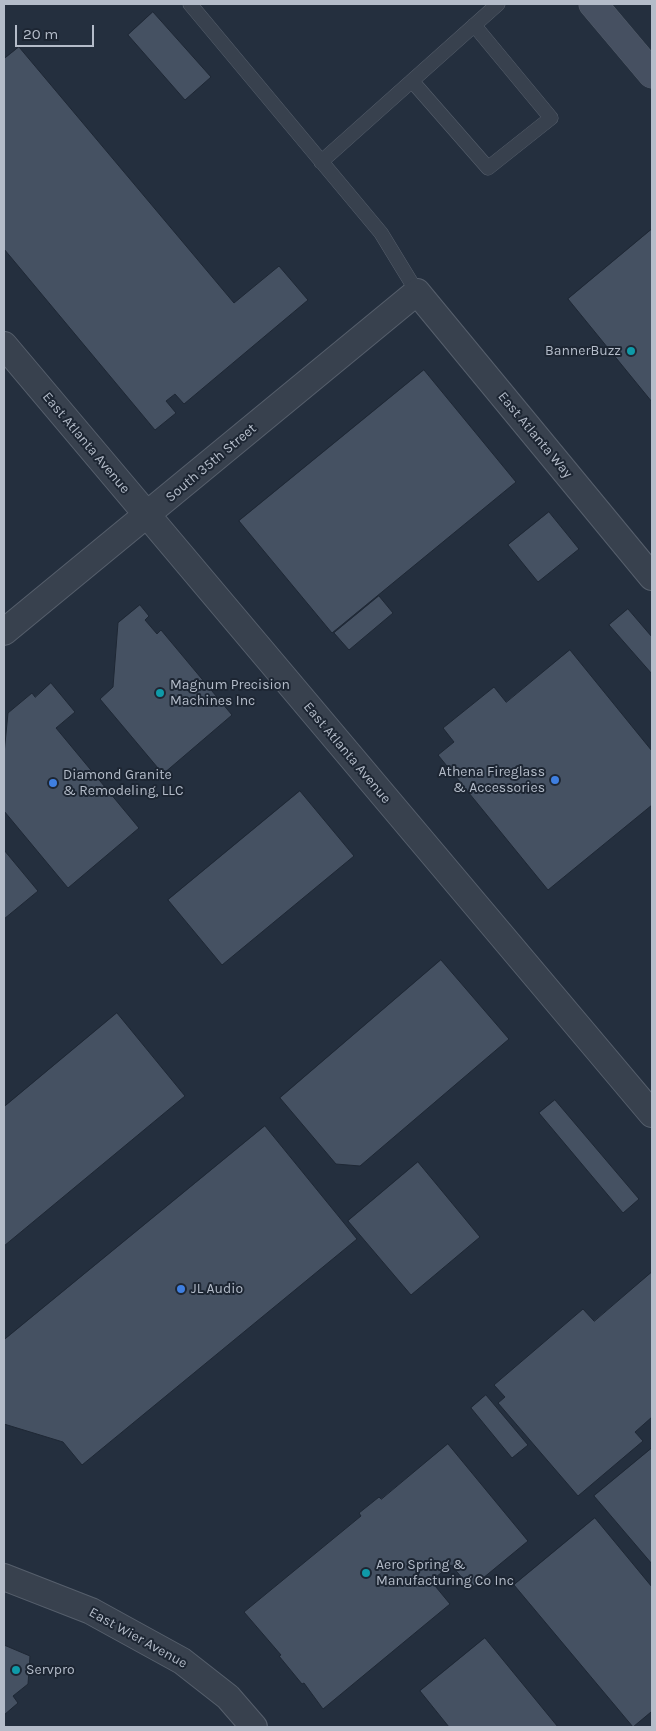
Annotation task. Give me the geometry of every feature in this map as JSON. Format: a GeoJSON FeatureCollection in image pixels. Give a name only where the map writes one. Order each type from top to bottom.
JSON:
{"type":"FeatureCollection","features":[{"type":"Feature","properties":{"kind":"street"},"geometry":{"type":"LineString","coordinates":[[593,4],[652,74]]}},
{"type":"Feature","properties":{"kind":"street","name":"South 35th Street"},"geometry":{"type":"LineString","coordinates":[[4,632],[417,292]]}},
{"type":"Feature","properties":{"kind":"street","name":"East Atlanta Way"},"geometry":{"type":"LineString","coordinates":[[417,292],[652,577]]}},
{"type":"Feature","properties":{"kind":"street","name":"East Atlanta Avenue"},"geometry":{"type":"LineString","coordinates":[[4,345],[652,1114]]}},
{"type":"Feature","properties":{"kind":"street","name":"East Wier Avenue"},"geometry":{"type":"LineString","coordinates":[[4,1577],[91,1611],[182,1661],[228,1697],[254,1727]]}},
{"type":"Feature","properties":{"kind":"lane"},"geometry":{"type":"LineString","coordinates":[[190,4],[381,233],[417,292]]}},
{"type":"Feature","properties":{"kind":"lane"},"geometry":{"type":"LineString","coordinates":[[321,162],[498,4]]}},
{"type":"Feature","properties":{"kind":"lane"},"geometry":{"type":"LineString","coordinates":[[412,81],[488,168],[551,118],[474,25]]}},
{"type":"Feature","properties":{"kind":"building"},"geometry":{"type":"Polygon","coordinates":[[[153,12],[211,77],[185,100],[128,35],[153,12]]]}},
{"type":"Feature","properties":{"kind":"building"},"geometry":{"type":"Polygon","coordinates":[[[19,47],[234,303],[279,266],[308,300],[184,404],[175,394],[166,401],[176,413],[155,430],[4,249],[4,59],[19,47]]]}},
{"type":"Feature","properties":{"kind":"building","name":"BannerBuzz"},"geometry":{"type":"Polygon","coordinates":[[[652,229],[652,402],[568,299],[652,229]]]}},
{"type":"Feature","properties":{"kind":"building"},"geometry":{"type":"Polygon","coordinates":[[[424,370],[516,482],[332,633],[239,521],[424,370]]]}},
{"type":"Feature","properties":{"kind":"building"},"geometry":{"type":"Polygon","coordinates":[[[549,512],[579,549],[538,582],[508,545],[549,512]]]}},
{"type":"Feature","properties":{"kind":"building"},"geometry":{"type":"Polygon","coordinates":[[[379,596],[393,613],[349,650],[334,633],[379,596]]]}},
{"type":"Feature","properties":{"kind":"building","name":"Magnum Precision Machines Inc"},"geometry":{"type":"Polygon","coordinates":[[[140,605],[149,616],[145,620],[157,634],[161,630],[232,715],[163,774],[100,699],[113,687],[118,623],[140,605]]]}},
{"type":"Feature","properties":{"kind":"building"},"geometry":{"type":"Polygon","coordinates":[[[628,609],[652,637],[652,674],[609,625],[628,609]]]}},
{"type":"Feature","properties":{"kind":"building","name":"Athena Fireglass & Accessories"},"geometry":{"type":"Polygon","coordinates":[[[570,650],[652,751],[652,805],[548,890],[438,755],[454,742],[443,728],[494,687],[506,702],[570,650]]]}},
{"type":"Feature","properties":{"kind":"building","name":"Diamond Granite & Remodeling, LLC"},"geometry":{"type":"Polygon","coordinates":[[[51,683],[75,712],[56,728],[139,828],[68,888],[4,811],[4,754],[8,713],[32,693],[35,697],[51,683]]]}},
{"type":"Feature","properties":{"kind":"building"},"geometry":{"type":"Polygon","coordinates":[[[300,791],[354,856],[222,965],[168,900],[300,791]]]}},
{"type":"Feature","properties":{"kind":"building"},"geometry":{"type":"Polygon","coordinates":[[[4,850],[38,891],[4,919],[4,850]]]}},
{"type":"Feature","properties":{"kind":"building"},"geometry":{"type":"Polygon","coordinates":[[[441,960],[509,1039],[360,1166],[336,1164],[280,1098],[441,960]]]}},
{"type":"Feature","properties":{"kind":"building"},"geometry":{"type":"Polygon","coordinates":[[[117,1013],[185,1096],[4,1246],[4,1107],[117,1013]]]}},
{"type":"Feature","properties":{"kind":"building"},"geometry":{"type":"Polygon","coordinates":[[[555,1100],[639,1199],[623,1213],[539,1113],[555,1100]]]}},
{"type":"Feature","properties":{"kind":"building","name":"JL Audio"},"geometry":{"type":"Polygon","coordinates":[[[265,1126],[357,1239],[82,1465],[63,1442],[4,1424],[4,1340],[265,1126]]]}},
{"type":"Feature","properties":{"kind":"building"},"geometry":{"type":"Polygon","coordinates":[[[418,1162],[480,1237],[411,1295],[348,1221],[418,1162]]]}},
{"type":"Feature","properties":{"kind":"building"},"geometry":{"type":"Polygon","coordinates":[[[652,1272],[652,1417],[635,1432],[643,1441],[578,1496],[498,1403],[505,1397],[494,1385],[583,1309],[594,1321],[652,1272]]]}},
{"type":"Feature","properties":{"kind":"building"},"geometry":{"type":"Polygon","coordinates":[[[486,1395],[528,1445],[512,1458],[471,1408],[486,1395]]]}},
{"type":"Feature","properties":{"kind":"building","name":"Aero Spring & Manufacturing Co Inc"},"geometry":{"type":"Polygon","coordinates":[[[448,1444],[528,1541],[471,1588],[451,1565],[431,1581],[450,1604],[323,1709],[304,1683],[302,1684],[279,1656],[281,1655],[244,1612],[361,1516],[359,1513],[379,1497],[381,1499],[448,1444]]]}},
{"type":"Feature","properties":{"kind":"building"},"geometry":{"type":"Polygon","coordinates":[[[652,1448],[652,1564],[594,1496],[652,1448]]]}},
{"type":"Feature","properties":{"kind":"building"},"geometry":{"type":"Polygon","coordinates":[[[595,1518],[652,1587],[652,1714],[651,1712],[633,1727],[514,1585],[595,1518]]]}},
{"type":"Feature","properties":{"kind":"building"},"geometry":{"type":"Polygon","coordinates":[[[485,1638],[558,1727],[449,1727],[420,1691],[485,1638]]]}},
{"type":"Feature","properties":{"kind":"building","name":"Servpro"},"geometry":{"type":"Polygon","coordinates":[[[4,1645],[30,1656],[28,1684],[13,1696],[18,1703],[4,1715],[4,1645]]]}},
{"type":"Feature","properties":{"kind":"place","name":"BannerBuzz"},"geometry":{"type":"Point","coordinates":[631,351]}},
{"type":"Feature","properties":{"kind":"place","name":"Magnum Precision Machines Inc"},"geometry":{"type":"Point","coordinates":[160,693]}},
{"type":"Feature","properties":{"kind":"place","name":"Athena Fireglass & Accessories"},"geometry":{"type":"Point","coordinates":[555,780]}},
{"type":"Feature","properties":{"kind":"place","name":"Diamond Granite & Remodeling, LLC"},"geometry":{"type":"Point","coordinates":[53,783]}},
{"type":"Feature","properties":{"kind":"place","name":"JL Audio"},"geometry":{"type":"Point","coordinates":[181,1289]}},
{"type":"Feature","properties":{"kind":"place","name":"Aero Spring & Manufacturing Co Inc"},"geometry":{"type":"Point","coordinates":[366,1573]}},
{"type":"Feature","properties":{"kind":"place","name":"Servpro"},"geometry":{"type":"Point","coordinates":[16,1670]}}]}
